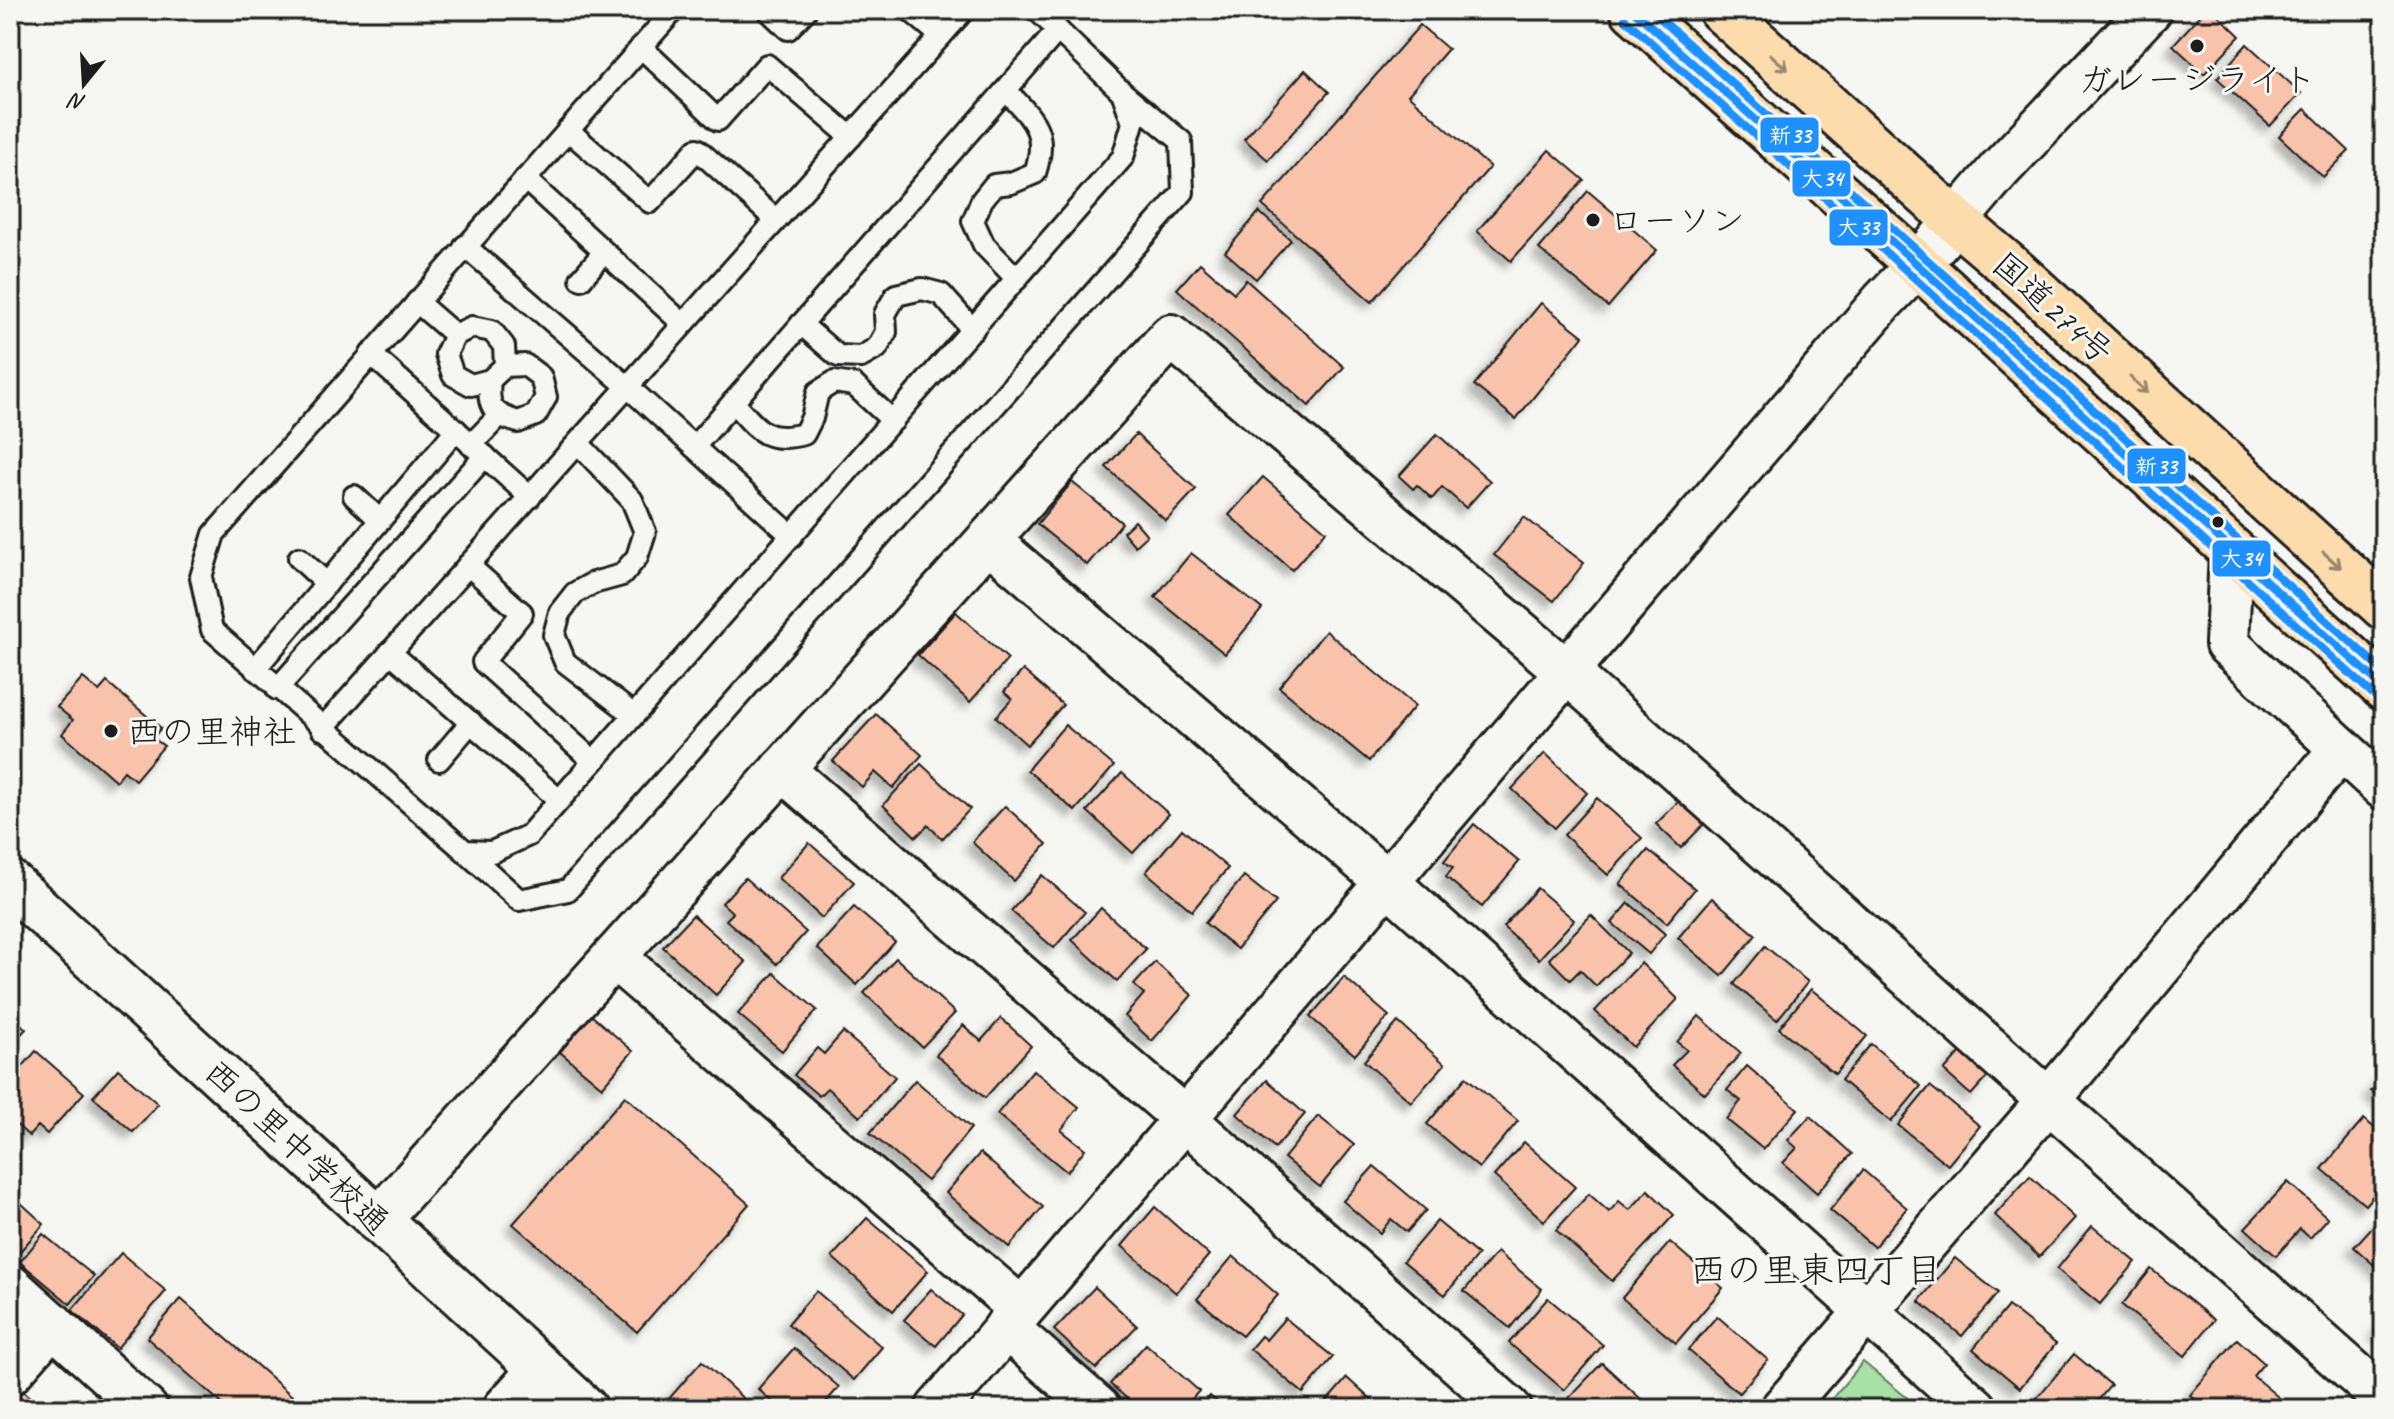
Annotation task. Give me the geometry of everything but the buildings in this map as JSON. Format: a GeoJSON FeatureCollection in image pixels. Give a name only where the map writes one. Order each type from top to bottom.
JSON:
{"type":"FeatureCollection","features":[{"type":"Feature","properties":{"kind":"highway","name":"国道274号"},"geometry":{"type":"LineString","coordinates":[[1633,10],[2384,688]]}},
{"type":"Feature","properties":{"kind":"highway","name":"国道274号"},"geometry":{"type":"LineString","coordinates":[[1721,10],[2016,272],[2384,607]]}},
{"type":"Feature","properties":{"kind":"street"},"geometry":{"type":"LineString","coordinates":[[937,1409],[1883,301],[1999,170],[2150,10]]}},
{"type":"Feature","properties":{"kind":"street"},"geometry":{"type":"LineString","coordinates":[[377,1221],[1171,336],[1566,671],[2384,1399]]}},
{"type":"Feature","properties":{"kind":"street"},"geometry":{"type":"LineString","coordinates":[[988,540],[1387,882],[1976,1409]]}},
{"type":"Feature","properties":{"kind":"street"},"geometry":{"type":"LineString","coordinates":[[2231,550],[2227,644],[2384,788]]}},
{"type":"Feature","properties":{"kind":"street"},"geometry":{"type":"LineString","coordinates":[[1782,1409],[2049,1100],[2341,749]]}},
{"type":"Feature","properties":{"kind":"street"},"geometry":{"type":"LineString","coordinates":[[782,769],[1185,1119],[1510,1409]]}},
{"type":"Feature","properties":{"kind":"street","name":"西の里中学校通"},"geometry":{"type":"LineString","coordinates":[[10,883],[585,1409]]}},
{"type":"Feature","properties":{"kind":"street"},"geometry":{"type":"LineString","coordinates":[[614,957],[1013,1318],[1099,1409]]}},
{"type":"Feature","properties":{"kind":"street"},"geometry":{"type":"LineString","coordinates":[[10,1286],[146,1409]]}},
{"type":"Feature","properties":{"kind":"street"},"geometry":{"type":"LineString","coordinates":[[10,1373],[53,1324]]}},
{"type":"Feature","properties":{"kind":"street"},"geometry":{"type":"LineString","coordinates":[[504,1409],[541,1368]]}},
{"type":"Feature","properties":{"kind":"lane"},"geometry":{"type":"LineString","coordinates":[[674,10],[214,534],[201,577],[212,630],[519,900],[568,890],[1183,192],[1181,141],[1122,92],[1037,10]]}},
{"type":"Feature","properties":{"kind":"lane"},"geometry":{"type":"LineString","coordinates":[[768,10],[788,29],[806,10]]}},
{"type":"Feature","properties":{"kind":"lane"},"geometry":{"type":"LineString","coordinates":[[910,10],[941,36]]}},
{"type":"Feature","properties":{"kind":"lane"},"geometry":{"type":"LineString","coordinates":[[322,729],[964,10]]}},
{"type":"Feature","properties":{"kind":"lane"},"geometry":{"type":"LineString","coordinates":[[694,447],[1058,30]]}},
{"type":"Feature","properties":{"kind":"lane"},"geometry":{"type":"LineString","coordinates":[[641,47],[718,120],[767,65],[851,137]]}},
{"type":"Feature","properties":{"kind":"lane"},"geometry":{"type":"LineString","coordinates":[[1006,90],[1035,122],[1042,151],[1035,173],[1011,183],[994,185],[982,200],[973,221],[984,245],[1017,279]]}},
{"type":"Feature","properties":{"kind":"lane"},"geometry":{"type":"LineString","coordinates":[[465,851],[492,852],[529,835],[1123,157],[1133,123],[1122,92]]}},
{"type":"Feature","properties":{"kind":"lane"},"geometry":{"type":"LineString","coordinates":[[568,130],[650,202],[697,149],[776,220]]}},
{"type":"Feature","properties":{"kind":"lane"},"geometry":{"type":"LineString","coordinates":[[525,179],[683,324]]}},
{"type":"Feature","properties":{"kind":"lane"},"geometry":{"type":"LineString","coordinates":[[465,246],[628,387],[792,536]]}},
{"type":"Feature","properties":{"kind":"lane"},"geometry":{"type":"LineString","coordinates":[[581,279],[604,252]]}},
{"type":"Feature","properties":{"kind":"lane"},"geometry":{"type":"LineString","coordinates":[[801,324],[838,356],[861,357],[877,348],[886,332],[885,314],[896,295],[922,289],[941,294],[973,330]]}},
{"type":"Feature","properties":{"kind":"lane"},"geometry":{"type":"LineString","coordinates":[[417,302],[455,335]]}},
{"type":"Feature","properties":{"kind":"lane"},"geometry":{"type":"LineString","coordinates":[[498,373],[471,385],[453,375],[446,354],[455,335],[472,327],[492,331],[504,346],[498,373],[488,400],[499,416],[518,422],[536,415],[546,397],[541,377],[525,365],[498,373]]}},
{"type":"Feature","properties":{"kind":"lane"},"geometry":{"type":"LineString","coordinates":[[371,354],[530,497]]}},
{"type":"Feature","properties":{"kind":"lane"},"geometry":{"type":"LineString","coordinates":[[733,402],[762,432],[785,439],[804,434],[812,418],[818,392],[834,382],[854,385],[893,421]]}},
{"type":"Feature","properties":{"kind":"lane"},"geometry":{"type":"LineString","coordinates":[[277,689],[478,450],[499,416]]}},
{"type":"Feature","properties":{"kind":"lane"},"geometry":{"type":"LineString","coordinates":[[255,669],[456,430]]}},
{"type":"Feature","properties":{"kind":"lane"},"geometry":{"type":"LineString","coordinates":[[578,443],[632,500],[645,532],[637,557],[622,575],[593,583],[575,593],[560,612],[554,635],[565,662],[634,715]]}},
{"type":"Feature","properties":{"kind":"lane"},"geometry":{"type":"LineString","coordinates":[[354,496],[380,520]]}},
{"type":"Feature","properties":{"kind":"lane"},"geometry":{"type":"LineString","coordinates":[[299,558],[327,584]]}},
{"type":"Feature","properties":{"kind":"lane"},"geometry":{"type":"LineString","coordinates":[[468,565],[522,613],[483,662],[593,761]]}},
{"type":"Feature","properties":{"kind":"lane"},"geometry":{"type":"LineString","coordinates":[[390,652],[559,800]]}},
{"type":"Feature","properties":{"kind":"lane"},"geometry":{"type":"LineString","coordinates":[[439,760],[471,722]]}},
{"type":"Feature","properties":{"kind":"green space"},"geometry":{"type":"Polygon","coordinates":[[[1863,1362],[1921,1409],[1823,1409],[1863,1362]]]}},
{"type":"Feature","properties":{"kind":"transit line","name":"大34"},"geometry":{"type":"LineString","coordinates":[[1633,10],[2384,688]]}},
{"type":"Feature","properties":{"kind":"transit line","name":"新33"},"geometry":{"type":"LineString","coordinates":[[1651,10],[2384,672]]}},
{"type":"Feature","properties":{"kind":"transit line","name":"大33"},"geometry":{"type":"LineString","coordinates":[[1625,19],[2376,697]]}},
{"type":"Feature","properties":{"kind":"place","name":"ガレージライト"},"geometry":{"type":"Point","coordinates":[2197,46]}},
{"type":"Feature","properties":{"kind":"place","name":"ローソン"},"geometry":{"type":"Point","coordinates":[1593,220]}},
{"type":"Feature","properties":{"kind":"place","name":"西の里神社"},"geometry":{"type":"Point","coordinates":[111,731]}},
{"type":"Feature","properties":{"kind":"district","name":"西の里東四丁目"},"geometry":{"type":"Point","coordinates":[1816,1270]}}]}
